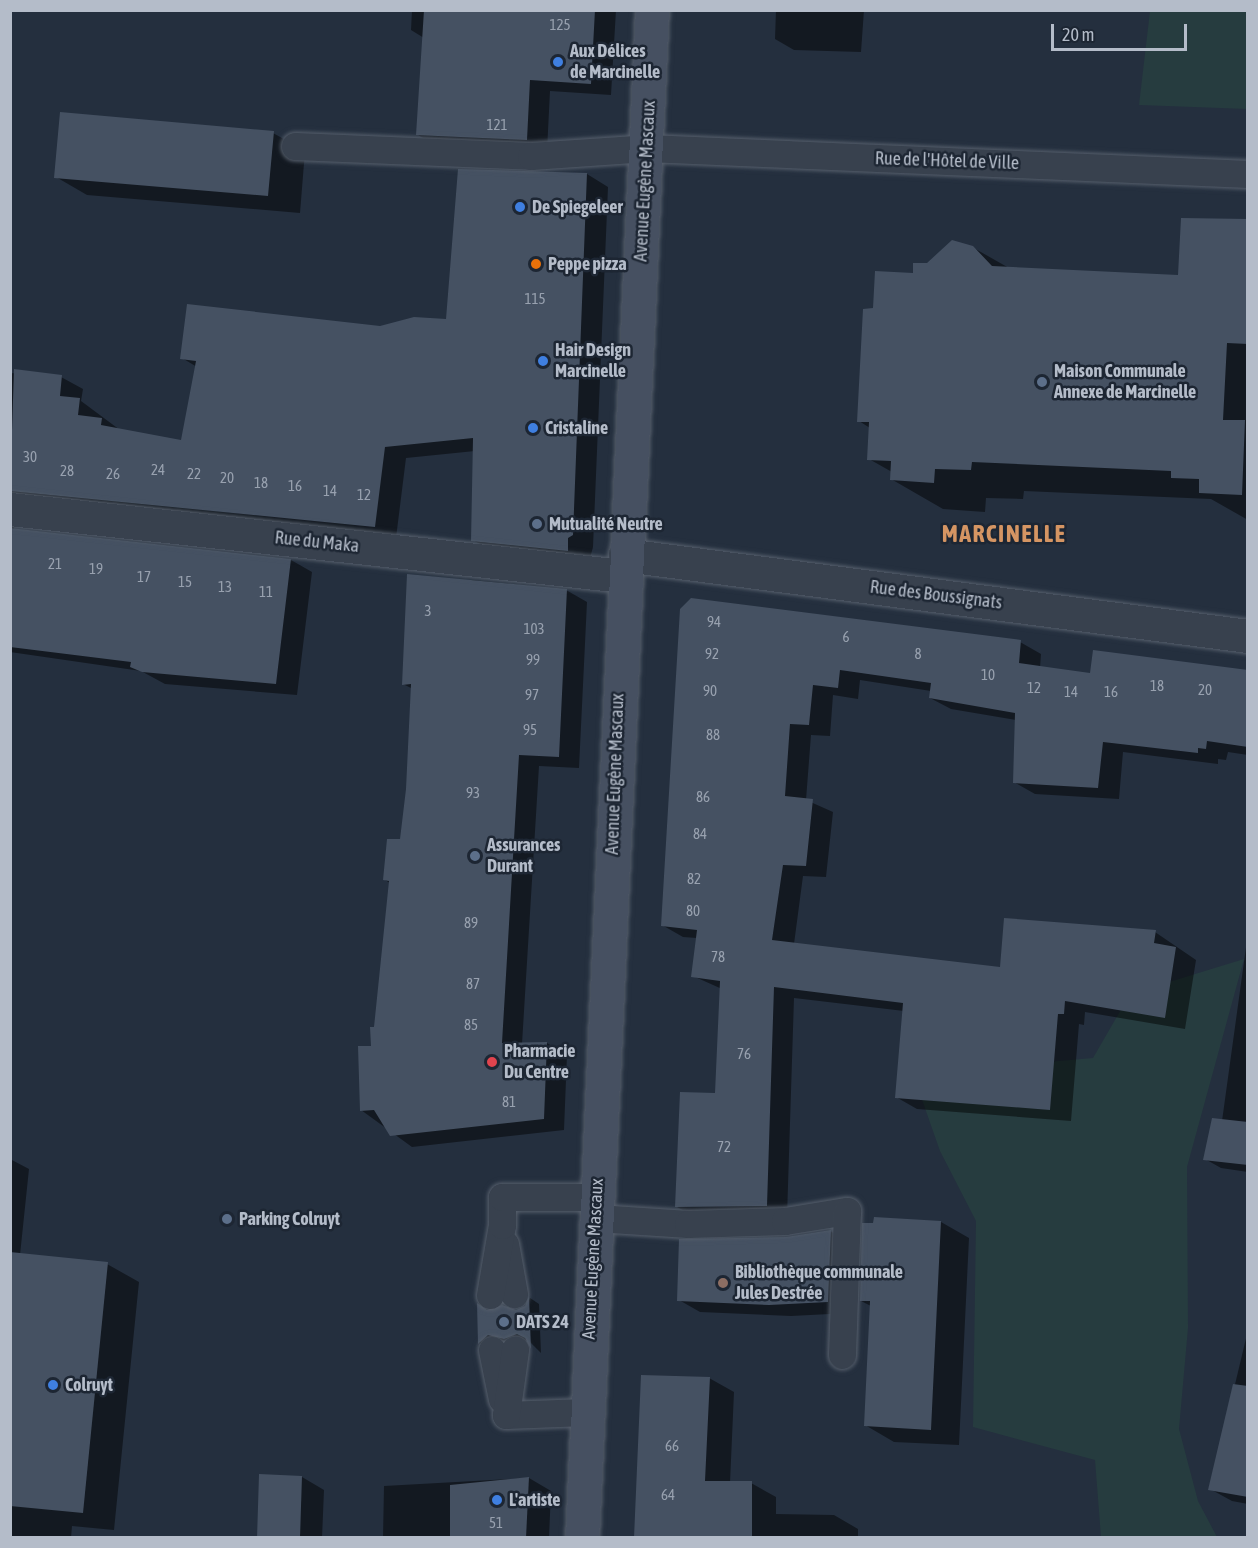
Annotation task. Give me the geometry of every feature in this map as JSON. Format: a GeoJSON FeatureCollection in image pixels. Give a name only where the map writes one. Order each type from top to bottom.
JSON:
{"type":"FeatureCollection","features":[{"type":"Feature","properties":{"kind":"main road","name":"Avenue Eugène Mascaux"},"geometry":{"type":"LineString","coordinates":[[582,1538],[585,1412],[597,1207],[624,565],[647,148],[652,10]]}},
{"type":"Feature","properties":{"kind":"street","name":"Rue du Maka"},"geometry":{"type":"LineString","coordinates":[[10,509],[624,565]]}},
{"type":"Feature","properties":{"kind":"street","name":"Rue des Boussignats"},"geometry":{"type":"LineString","coordinates":[[624,565],[1248,636]]}},
{"type":"Feature","properties":{"kind":"lane","name":"Rue de l'Hôtel de Ville"},"geometry":{"type":"LineString","coordinates":[[295,146],[531,156],[647,148],[1248,174]]}},
{"type":"Feature","properties":{"kind":"lane"},"geometry":{"type":"LineString","coordinates":[[502,1294],[502,1197],[720,1223],[784,1221],[847,1211],[842,1355]]}},
{"type":"Feature","properties":{"kind":"lane"},"geometry":{"type":"LineString","coordinates":[[503,1350],[506,1415],[585,1412]]}},
{"type":"Feature","properties":{"kind":"green space"},"geometry":{"type":"Polygon","coordinates":[[[1150,11],[1247,11],[1247,109],[1139,105],[1150,11]]]}},
{"type":"Feature","properties":{"kind":"green space"},"geometry":{"type":"Polygon","coordinates":[[[1244,959],[1187,1167],[1188,1328],[1179,1429],[1198,1501],[1217,1537],[1101,1537],[1095,1460],[973,1427],[976,1221],[940,1151],[913,1074],[1093,1058],[1130,994],[1244,959]]]}},
{"type":"Feature","properties":{"kind":"building"},"geometry":{"type":"Polygon","coordinates":[[[424,10],[595,10],[591,84],[530,80],[527,140],[416,135],[424,10]]]}},
{"type":"Feature","properties":{"kind":"building"},"geometry":{"type":"Polygon","coordinates":[[[60,112],[274,131],[268,196],[54,178],[60,112]]]}},
{"type":"Feature","properties":{"kind":"building"},"geometry":{"type":"Polygon","coordinates":[[[458,169],[587,173],[573,535],[568,538],[568,551],[471,541],[473,438],[385,447],[375,527],[10,491],[14,369],[62,375],[60,396],[80,398],[78,415],[102,418],[101,425],[181,440],[196,361],[180,359],[187,304],[380,326],[414,317],[446,319],[458,169]]]}},
{"type":"Feature","properties":{"kind":"building","name":"Maison Communale Annexe de Marcinelle"},"geometry":{"type":"Polygon","coordinates":[[[1181,218],[1248,219],[1248,344],[1227,343],[1223,420],[1245,420],[1242,495],[1199,493],[1199,479],[1171,478],[1171,471],[972,462],[971,470],[935,469],[934,483],[890,480],[891,461],[867,460],[869,422],[857,422],[863,309],[873,308],[875,271],[913,273],[913,263],[927,263],[952,240],[973,246],[992,266],[1178,275],[1181,218]]]}},
{"type":"Feature","properties":{"kind":"building"},"geometry":{"type":"Polygon","coordinates":[[[10,528],[291,559],[276,684],[142,672],[130,667],[131,662],[10,647],[10,528]]]}},
{"type":"Feature","properties":{"kind":"building"},"geometry":{"type":"Polygon","coordinates":[[[407,574],[567,589],[559,757],[519,755],[502,1043],[547,1042],[544,1119],[390,1136],[374,1110],[360,1111],[358,1046],[371,1046],[370,1027],[374,1027],[389,881],[383,880],[387,839],[400,839],[406,789],[411,684],[402,685],[407,574]]]}},
{"type":"Feature","properties":{"kind":"building"},"geometry":{"type":"Polygon","coordinates":[[[691,598],[1021,640],[1019,663],[1090,673],[1093,650],[1248,670],[1248,747],[1207,741],[1206,749],[1198,748],[1198,753],[1103,742],[1098,788],[1013,783],[1015,713],[929,698],[931,683],[840,670],[838,688],[813,685],[809,725],[790,724],[785,796],[813,799],[806,866],[783,865],[772,940],[1000,967],[1004,918],[1156,930],[1154,943],[1176,947],[1165,1018],[1065,1001],[1064,1014],[1058,1014],[1050,1110],[895,1098],[903,1003],[774,987],[767,1206],[675,1207],[680,1092],[715,1093],[720,981],[691,977],[697,930],[661,926],[680,609],[691,598]]]}},
{"type":"Feature","properties":{"kind":"building"},"geometry":{"type":"Polygon","coordinates":[[[1212,1118],[1248,1122],[1248,1165],[1203,1160],[1212,1118]]]}},
{"type":"Feature","properties":{"kind":"building"},"geometry":{"type":"Polygon","coordinates":[[[874,1217],[941,1221],[931,1430],[864,1426],[870,1301],[860,1301],[862,1223],[873,1223],[874,1217]]]}},
{"type":"Feature","properties":{"kind":"building"},"geometry":{"type":"Polygon","coordinates":[[[831,1230],[828,1302],[769,1305],[677,1301],[679,1239],[786,1237],[831,1230]]]}},
{"type":"Feature","properties":{"kind":"building","name":"Colruyt"},"geometry":{"type":"Polygon","coordinates":[[[10,1252],[108,1262],[83,1513],[10,1506],[10,1252]]]}},
{"type":"Feature","properties":{"kind":"building"},"geometry":{"type":"Polygon","coordinates":[[[529,1296],[531,1349],[525,1338],[517,1334],[504,1339],[488,1335],[478,1344],[477,1303],[487,1310],[502,1305],[516,1310],[525,1306],[529,1296]]]}},
{"type":"Feature","properties":{"kind":"building"},"geometry":{"type":"Polygon","coordinates":[[[641,1375],[710,1377],[705,1481],[752,1481],[752,1538],[634,1538],[641,1375]]]}},
{"type":"Feature","properties":{"kind":"building"},"geometry":{"type":"Polygon","coordinates":[[[1233,1384],[1248,1386],[1248,1497],[1208,1490],[1233,1384]]]}},
{"type":"Feature","properties":{"kind":"building"},"geometry":{"type":"Polygon","coordinates":[[[259,1474],[302,1476],[300,1538],[257,1538],[259,1474]]]}},
{"type":"Feature","properties":{"kind":"building"},"geometry":{"type":"Polygon","coordinates":[[[529,1477],[526,1538],[450,1538],[450,1485],[529,1477]]]}},
{"type":"Feature","properties":{"kind":"place","name":"Aux Délices de Marcinelle"},"geometry":{"type":"Point","coordinates":[558,62]}},
{"type":"Feature","properties":{"kind":"place","name":"De Spiegeleer"},"geometry":{"type":"Point","coordinates":[520,207]}},
{"type":"Feature","properties":{"kind":"place","name":"Peppe pizza"},"geometry":{"type":"Point","coordinates":[536,264]}},
{"type":"Feature","properties":{"kind":"place","name":"Hair Design Marcinelle"},"geometry":{"type":"Point","coordinates":[543,361]}},
{"type":"Feature","properties":{"kind":"place","name":"Maison Communale Annexe de Marcinelle"},"geometry":{"type":"Point","coordinates":[1042,382]}},
{"type":"Feature","properties":{"kind":"place","name":"Cristaline"},"geometry":{"type":"Point","coordinates":[533,428]}},
{"type":"Feature","properties":{"kind":"place","name":"Mutualité Neutre"},"geometry":{"type":"Point","coordinates":[537,524]}},
{"type":"Feature","properties":{"kind":"place","name":"Assurances Durant"},"geometry":{"type":"Point","coordinates":[475,856]}},
{"type":"Feature","properties":{"kind":"place","name":"Pharmacie Du Centre"},"geometry":{"type":"Point","coordinates":[492,1062]}},
{"type":"Feature","properties":{"kind":"place","name":"Parking Colruyt"},"geometry":{"type":"Point","coordinates":[227,1219]}},
{"type":"Feature","properties":{"kind":"place","name":"Bibliothèque communale Jules Destrée"},"geometry":{"type":"Point","coordinates":[723,1283]}},
{"type":"Feature","properties":{"kind":"place","name":"DATS 24"},"geometry":{"type":"Point","coordinates":[504,1322]}},
{"type":"Feature","properties":{"kind":"place","name":"Colruyt"},"geometry":{"type":"Point","coordinates":[53,1385]}},
{"type":"Feature","properties":{"kind":"place","name":"L'artiste"},"geometry":{"type":"Point","coordinates":[497,1500]}},
{"type":"Feature","properties":{"kind":"district","name":"MARCINELLE"},"geometry":{"type":"Point","coordinates":[1004,534]}}]}
